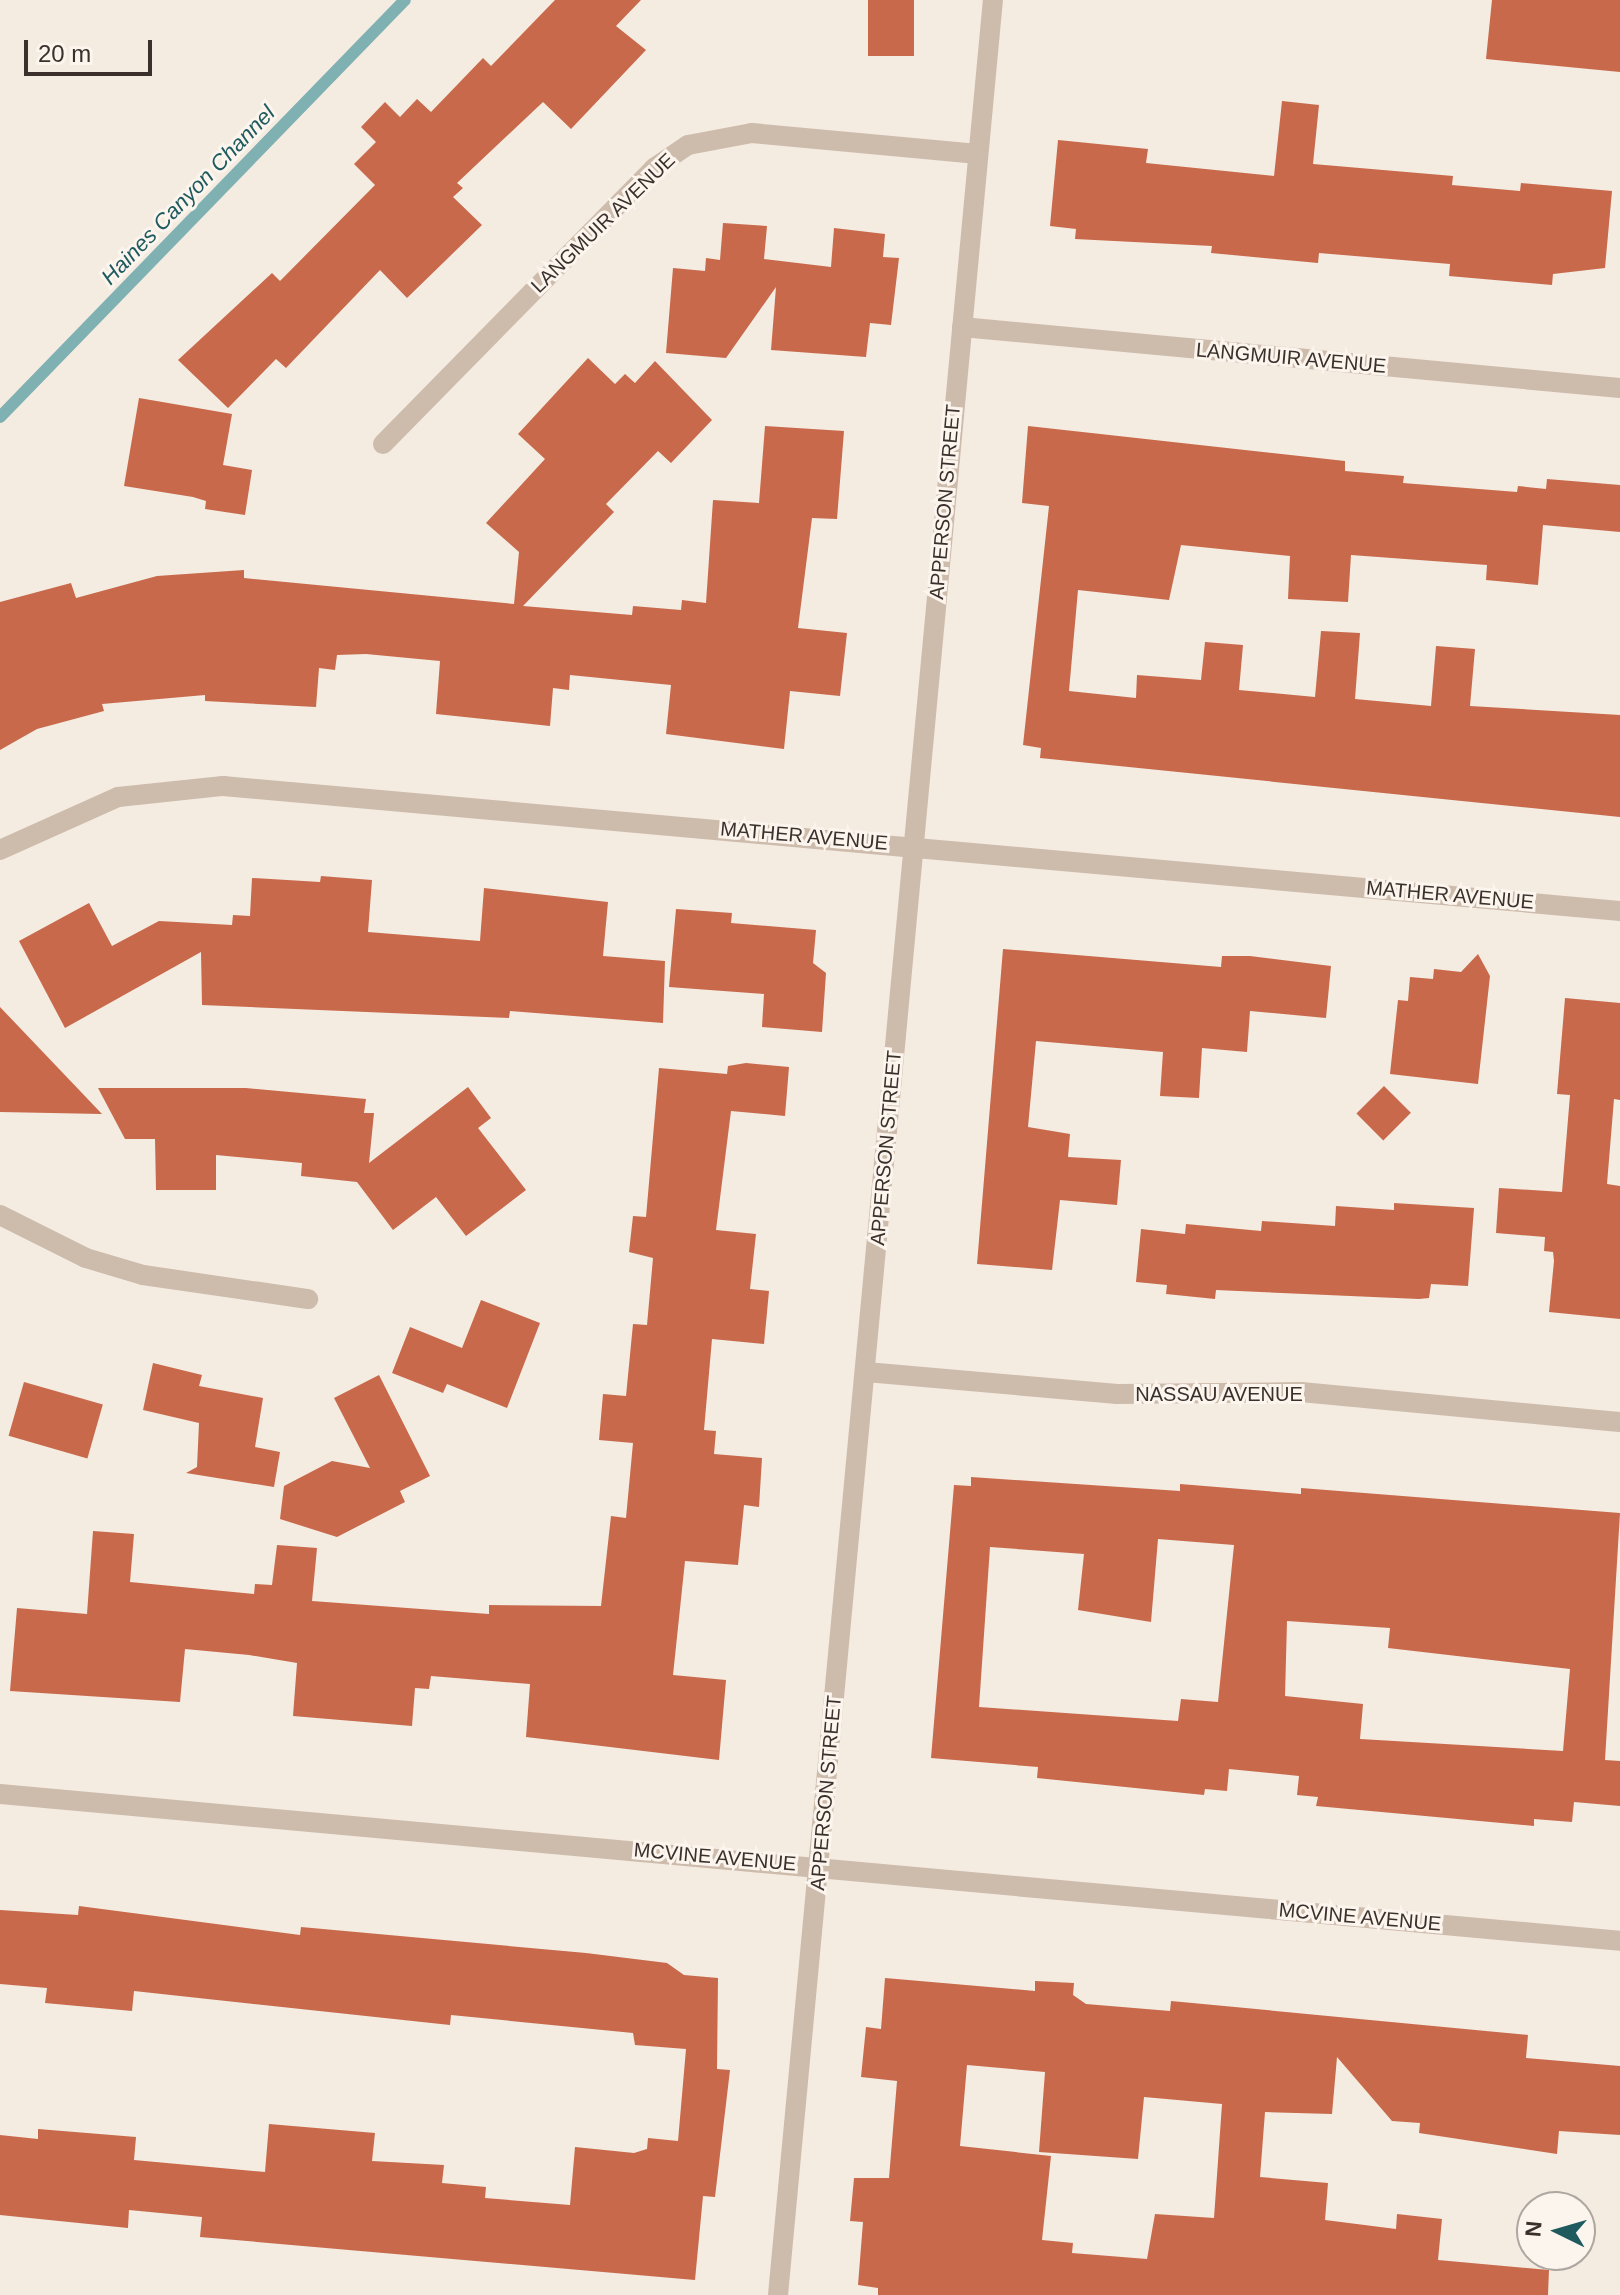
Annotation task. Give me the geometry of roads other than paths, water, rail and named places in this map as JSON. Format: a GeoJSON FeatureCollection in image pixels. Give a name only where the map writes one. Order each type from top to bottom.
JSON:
{"type":"FeatureCollection","features":[{"type":"Feature","properties":{"kind":"street","name":"APPERSON STREET"},"geometry":{"type":"LineString","coordinates":[[778,2295],[993,0]]}},
{"type":"Feature","properties":{"kind":"street","name":"LANGMUIR AVENUE"},"geometry":{"type":"LineString","coordinates":[[383,444],[654,168],[688,145],[752,133],[978,154]]}},
{"type":"Feature","properties":{"kind":"street","name":"LANGMUIR AVENUE"},"geometry":{"type":"LineString","coordinates":[[962,327],[1620,388]]}},
{"type":"Feature","properties":{"kind":"street","name":"MATHER AVENUE"},"geometry":{"type":"LineString","coordinates":[[0,850],[118,797],[223,786],[913,845],[1620,911]]}},
{"type":"Feature","properties":{"kind":"street"},"geometry":{"type":"LineString","coordinates":[[0,1215],[86,1258],[143,1275],[308,1299]]}},
{"type":"Feature","properties":{"kind":"street","name":"NASSAU AVENUE"},"geometry":{"type":"LineString","coordinates":[[866,1372],[1117,1394],[1301,1392],[1620,1422]]}},
{"type":"Feature","properties":{"kind":"street","name":"MCVINE AVENUE"},"geometry":{"type":"LineString","coordinates":[[0,1794],[1620,1941]]}},
{"type":"Feature","properties":{"kind":"waterway","name":"Haines Canyon Channel"},"geometry":{"type":"LineString","coordinates":[[0,417],[405,0]]}}]}
